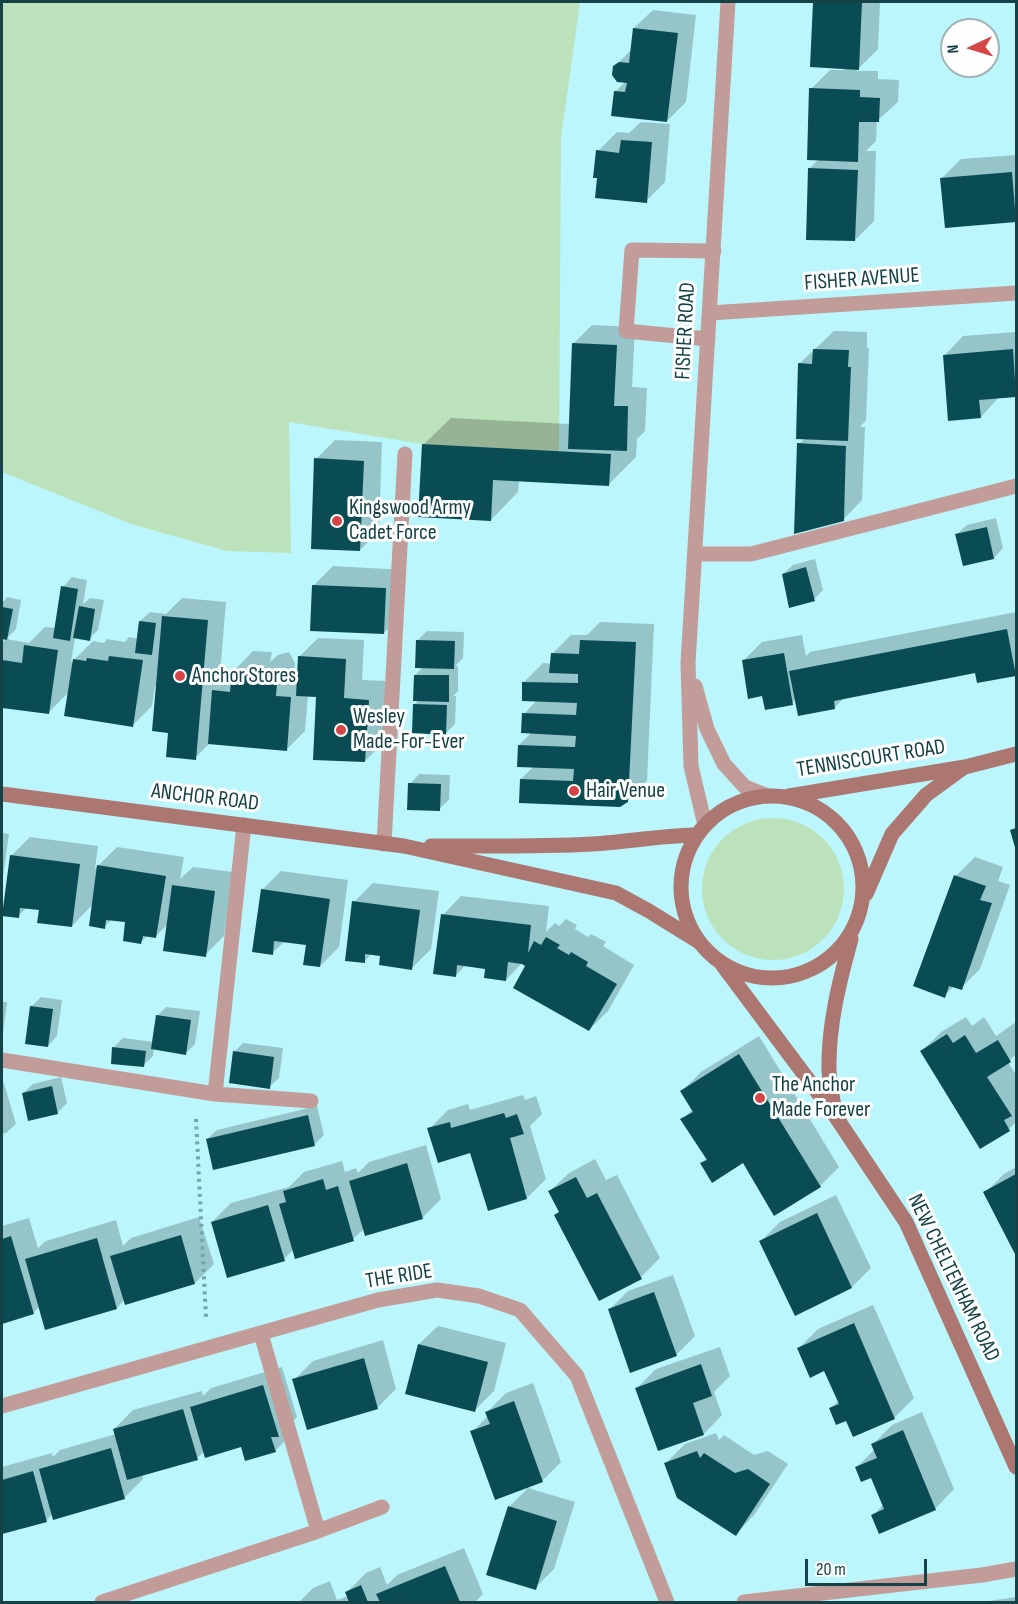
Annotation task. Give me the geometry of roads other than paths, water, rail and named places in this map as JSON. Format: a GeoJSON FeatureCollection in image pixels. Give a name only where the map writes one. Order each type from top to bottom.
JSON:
{"type":"FeatureCollection","features":[{"type":"Feature","properties":{"kind":"street","name":"FISHER ROAD"},"geometry":{"type":"LineString","coordinates":[[704,821],[691,766],[688,663],[728,2]]}},
{"type":"Feature","properties":{"kind":"street"},"geometry":{"type":"LineString","coordinates":[[708,339],[626,331],[632,249],[714,250]]}},
{"type":"Feature","properties":{"kind":"street","name":"FISHER AVENUE"},"geometry":{"type":"LineString","coordinates":[[710,313],[1017,293]]}},
{"type":"Feature","properties":{"kind":"street"},"geometry":{"type":"LineString","coordinates":[[384,844],[405,454]]}},
{"type":"Feature","properties":{"kind":"street"},"geometry":{"type":"LineString","coordinates":[[696,554],[751,554],[1017,486]]}},
{"type":"Feature","properties":{"kind":"street","name":"FISHER ROAD"},"geometry":{"type":"LineString","coordinates":[[688,663],[707,729],[724,764],[745,787],[776,796]]}},
{"type":"Feature","properties":{"kind":"street","name":"TENNISCOURT ROAD"},"geometry":{"type":"LineString","coordinates":[[776,796],[965,767],[1017,754]]}},
{"type":"Feature","properties":{"kind":"street","name":"TENNISCOURT ROAD"},"geometry":{"type":"LineString","coordinates":[[863,901],[892,834],[926,795],[965,767]]}},
{"type":"Feature","properties":{"kind":"street","name":"ANCHOR ROAD"},"geometry":{"type":"LineString","coordinates":[[2,795],[404,846],[589,844],[693,835]]}},
{"type":"Feature","properties":{"kind":"street"},"geometry":{"type":"LineString","coordinates":[[776,796],[807,803],[828,815],[845,832],[857,853],[863,876],[863,901],[853,930],[838,951],[819,967],[795,976],[769,979],[744,975],[722,963],[699,942],[689,926],[683,908],[681,890],[682,871],[693,835],[704,821],[741,802],[776,796]]}},
{"type":"Feature","properties":{"kind":"street"},"geometry":{"type":"LineString","coordinates":[[215,1094],[244,825]]}},
{"type":"Feature","properties":{"kind":"street","name":"ANCHOR ROAD"},"geometry":{"type":"LineString","coordinates":[[404,846],[616,893],[649,910],[699,942]]}},
{"type":"Feature","properties":{"kind":"street","name":"NEW CHELTENHAM ROAD"},"geometry":{"type":"LineString","coordinates":[[836,1117],[829,1074],[830,1040],[836,998],[853,930]]}},
{"type":"Feature","properties":{"kind":"street","name":"NEW CHELTENHAM ROAD"},"geometry":{"type":"LineString","coordinates":[[722,963],[836,1117],[906,1222],[1017,1467]]}},
{"type":"Feature","properties":{"kind":"street"},"geometry":{"type":"LineString","coordinates":[[2,1060],[215,1094],[311,1101]]}},
{"type":"Feature","properties":{"kind":"street","name":"THE RIDE"},"geometry":{"type":"LineString","coordinates":[[2,1406],[378,1300],[437,1290],[479,1296],[520,1310],[577,1376],[667,1602]]}},
{"type":"Feature","properties":{"kind":"street"},"geometry":{"type":"LineString","coordinates":[[261,1334],[318,1531]]}},
{"type":"Feature","properties":{"kind":"street"},"geometry":{"type":"LineString","coordinates":[[102,1602],[318,1531],[382,1507]]}},
{"type":"Feature","properties":{"kind":"street"},"geometry":{"type":"LineString","coordinates":[[744,1602],[1017,1569]]}},
{"type":"Feature","properties":{"kind":"place","name":"Kingswood Army Cadet Force"},"geometry":{"type":"Point","coordinates":[337,521]}},
{"type":"Feature","properties":{"kind":"place","name":"Anchor Stores"},"geometry":{"type":"Point","coordinates":[180,676]}},
{"type":"Feature","properties":{"kind":"place","name":"Wesley Made-For-Ever"},"geometry":{"type":"Point","coordinates":[341,730]}},
{"type":"Feature","properties":{"kind":"place","name":"Hair Venue"},"geometry":{"type":"Point","coordinates":[574,791]}},
{"type":"Feature","properties":{"kind":"place","name":"The Anchor Made Forever"},"geometry":{"type":"Point","coordinates":[760,1098]}}]}
